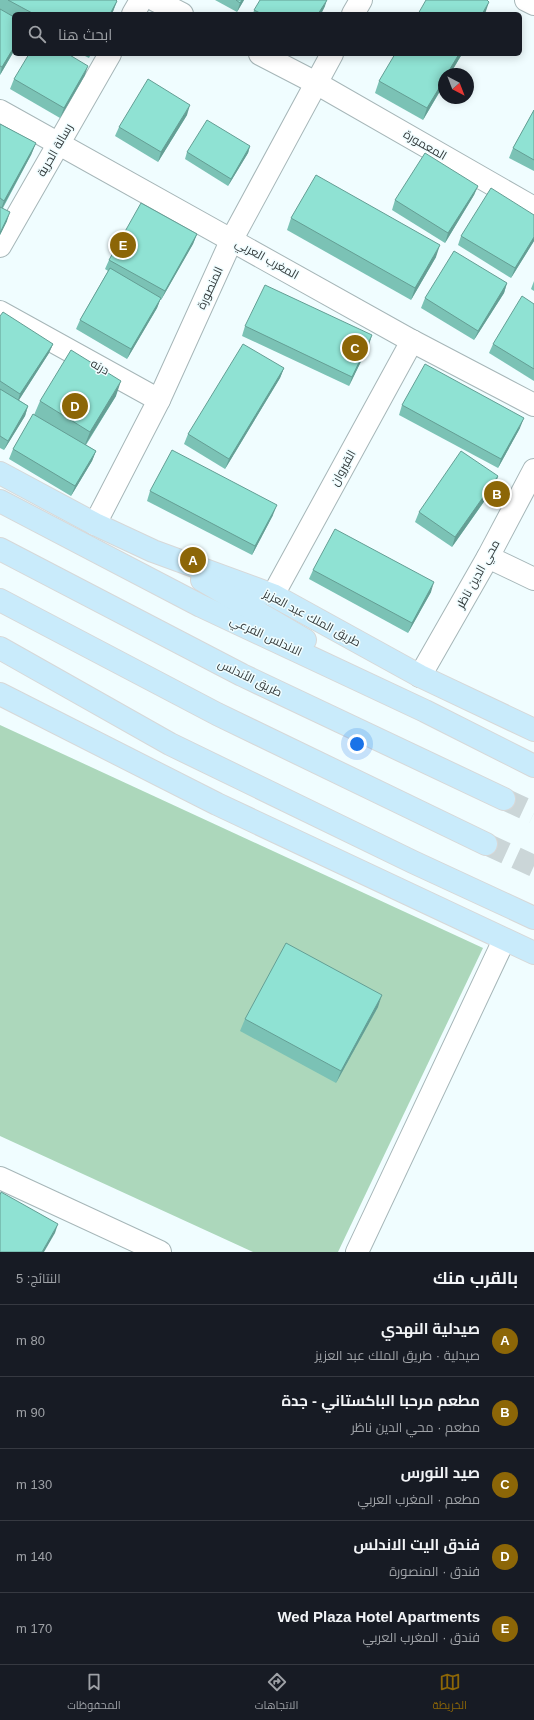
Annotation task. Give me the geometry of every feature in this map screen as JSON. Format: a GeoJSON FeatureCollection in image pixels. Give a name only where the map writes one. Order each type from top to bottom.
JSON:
{"type":"FeatureCollection","features":[{"type":"Feature","properties":{"kind":"main road","name":"طريق الملك عبد العزيز"},"geometry":{"type":"LineString","coordinates":[[0,473],[95,524],[153,551],[273,595],[420,676],[534,730]]}},
{"type":"Feature","properties":{"kind":"main road","name":"الاندلس الفرعي"},"geometry":{"type":"LineString","coordinates":[[0,501],[201,606],[425,711],[534,766]]}},
{"type":"Feature","properties":{"kind":"main road","name":"طريق الأندلس"},"geometry":{"type":"LineString","coordinates":[[0,549],[242,675],[504,799]]}},
{"type":"Feature","properties":{"kind":"main road"},"geometry":{"type":"LineString","coordinates":[[153,551],[425,711]]}},
{"type":"Feature","properties":{"kind":"main road"},"geometry":{"type":"LineString","coordinates":[[0,600],[217,714],[486,844]]}},
{"type":"Feature","properties":{"kind":"main road"},"geometry":{"type":"LineString","coordinates":[[0,648],[170,744],[413,862],[534,918]]}},
{"type":"Feature","properties":{"kind":"main road"},"geometry":{"type":"LineString","coordinates":[[0,694],[217,804],[534,953]]}},
{"type":"Feature","properties":{"kind":"main road"},"geometry":{"type":"LineString","coordinates":[[413,862],[534,906]]}},
{"type":"Feature","properties":{"kind":"street"},"geometry":{"type":"LineString","coordinates":[[134,12],[141,0]]}},
{"type":"Feature","properties":{"kind":"street"},"geometry":{"type":"LineString","coordinates":[[155,0],[178,12]]}},
{"type":"Feature","properties":{"kind":"street"},"geometry":{"type":"LineString","coordinates":[[354,12],[361,0]]}},
{"type":"Feature","properties":{"kind":"street"},"geometry":{"type":"LineString","coordinates":[[526,0],[534,4]]}},
{"type":"Feature","properties":{"kind":"street","name":"رسالة الحرية"},"geometry":{"type":"LineString","coordinates":[[0,246],[109,56]]}},
{"type":"Feature","properties":{"kind":"street","name":"المعمورة"},"geometry":{"type":"LineString","coordinates":[[264,56],[316,83],[534,208]]}},
{"type":"Feature","properties":{"kind":"street","name":"المنصورة"},"geometry":{"type":"LineString","coordinates":[[95,524],[158,400],[232,239],[331,56]]}},
{"type":"Feature","properties":{"kind":"street","name":"المغرب العربي"},"geometry":{"type":"LineString","coordinates":[[0,111],[232,239],[412,341],[534,405]]}},
{"type":"Feature","properties":{"kind":"street","name":"درنه"},"geometry":{"type":"LineString","coordinates":[[0,312],[158,400]]}},
{"type":"Feature","properties":{"kind":"street","name":"القيروان"},"geometry":{"type":"LineString","coordinates":[[273,595],[412,341]]}},
{"type":"Feature","properties":{"kind":"street","name":"محي الدين ناظر"},"geometry":{"type":"LineString","coordinates":[[420,676],[488,557],[534,470]]}},
{"type":"Feature","properties":{"kind":"street"},"geometry":{"type":"LineString","coordinates":[[488,557],[534,579]]}},
{"type":"Feature","properties":{"kind":"street"},"geometry":{"type":"LineString","coordinates":[[357,1252],[504,940]]}},
{"type":"Feature","properties":{"kind":"street"},"geometry":{"type":"LineString","coordinates":[[0,1178],[160,1252]]}},
{"type":"Feature","properties":{"kind":"green space"},"geometry":{"type":"Polygon","coordinates":[[[0,725],[483,948],[338,1252],[253,1252],[0,1136],[0,725]]]}},
{"type":"Feature","properties":{"kind":"building"},"geometry":{"type":"Polygon","coordinates":[[[8,0],[117,1],[111,12],[30,12],[8,0]]]}},
{"type":"Feature","properties":{"kind":"building"},"geometry":{"type":"Polygon","coordinates":[[[260,0],[327,0],[319,12],[258,12],[254,10],[260,0]]]}},
{"type":"Feature","properties":{"kind":"building"},"geometry":{"type":"Polygon","coordinates":[[[426,0],[487,0],[489,2],[483,12],[419,12],[426,0]]]}},
{"type":"Feature","properties":{"kind":"building"},"geometry":{"type":"Polygon","coordinates":[[[0,9],[12,16],[12,50],[2,67],[0,66],[0,9]]]}},
{"type":"Feature","properties":{"kind":"building"},"geometry":{"type":"Polygon","coordinates":[[[28,56],[71,56],[88,66],[64,108],[14,79],[28,56]]]}},
{"type":"Feature","properties":{"kind":"building"},"geometry":{"type":"Polygon","coordinates":[[[394,56],[458,56],[451,68],[438,68],[438,90],[427,108],[379,81],[394,56]]]}},
{"type":"Feature","properties":{"kind":"building"},"geometry":{"type":"Polygon","coordinates":[[[148,79],[190,105],[161,152],[119,127],[148,79]]]}},
{"type":"Feature","properties":{"kind":"building"},"geometry":{"type":"Polygon","coordinates":[[[534,110],[534,160],[513,148],[534,110]]]}},
{"type":"Feature","properties":{"kind":"building"},"geometry":{"type":"Polygon","coordinates":[[[207,120],[250,146],[231,179],[187,152],[207,120]]]}},
{"type":"Feature","properties":{"kind":"building"},"geometry":{"type":"Polygon","coordinates":[[[0,124],[36,143],[4,201],[0,198],[0,124]]]}},
{"type":"Feature","properties":{"kind":"building"},"geometry":{"type":"Polygon","coordinates":[[[425,153],[478,186],[448,233],[395,200],[425,153]]]}},
{"type":"Feature","properties":{"kind":"building"},"geometry":{"type":"Polygon","coordinates":[[[316,175],[440,245],[415,288],[291,218],[316,175]]]}},
{"type":"Feature","properties":{"kind":"building"},"geometry":{"type":"Polygon","coordinates":[[[491,188],[534,215],[534,237],[515,268],[461,236],[491,188]]]}},
{"type":"Feature","properties":{"kind":"building"},"geometry":{"type":"Polygon","coordinates":[[[141,203],[197,234],[165,291],[109,260],[141,203]]]}},
{"type":"Feature","properties":{"kind":"building"},"geometry":{"type":"Polygon","coordinates":[[[0,207],[10,212],[0,233],[0,207]]]}},
{"type":"Feature","properties":{"kind":"building"},"geometry":{"type":"Polygon","coordinates":[[[454,251],[507,283],[478,331],[425,298],[454,251]]]}},
{"type":"Feature","properties":{"kind":"building"},"geometry":{"type":"Polygon","coordinates":[[[110,268],[161,298],[131,349],[80,320],[110,268]]]}},
{"type":"Feature","properties":{"kind":"building"},"geometry":{"type":"Polygon","coordinates":[[[265,285],[372,335],[352,377],[245,326],[265,285]]]}},
{"type":"Feature","properties":{"kind":"building"},"geometry":{"type":"Polygon","coordinates":[[[522,296],[534,304],[534,369],[493,344],[522,296]]]}},
{"type":"Feature","properties":{"kind":"building"},"geometry":{"type":"Polygon","coordinates":[[[3,312],[53,344],[20,394],[0,381],[0,316],[3,312]]]}},
{"type":"Feature","properties":{"kind":"building"},"geometry":{"type":"Polygon","coordinates":[[[243,344],[284,368],[229,459],[188,434],[243,344]]]}},
{"type":"Feature","properties":{"kind":"building"},"geometry":{"type":"Polygon","coordinates":[[[71,350],[121,381],[90,432],[40,401],[71,350]]]}},
{"type":"Feature","properties":{"kind":"building"},"geometry":{"type":"Polygon","coordinates":[[[425,364],[524,418],[501,459],[402,405],[425,364]]]}},
{"type":"Feature","properties":{"kind":"building"},"geometry":{"type":"Polygon","coordinates":[[[0,389],[28,406],[8,441],[0,436],[0,389]]]}},
{"type":"Feature","properties":{"kind":"building"},"geometry":{"type":"Polygon","coordinates":[[[33,414],[96,451],[75,486],[13,449],[33,414]]]}},
{"type":"Feature","properties":{"kind":"building"},"geometry":{"type":"Polygon","coordinates":[[[172,450],[277,505],[255,546],[150,491],[172,450]]]}},
{"type":"Feature","properties":{"kind":"building"},"geometry":{"type":"Polygon","coordinates":[[[461,451],[498,476],[455,537],[419,512],[461,451]]]}},
{"type":"Feature","properties":{"kind":"building"},"geometry":{"type":"Polygon","coordinates":[[[335,529],[434,582],[412,623],[313,570],[335,529]]]}},
{"type":"Feature","properties":{"kind":"building"},"geometry":{"type":"Polygon","coordinates":[[[286,943],[382,995],[341,1071],[245,1019],[286,943]]]}},
{"type":"Feature","properties":{"kind":"building"},"geometry":{"type":"Polygon","coordinates":[[[1,1192],[58,1224],[42,1252],[0,1252],[1,1192]]]}},
{"type":"Feature","properties":{"kind":"tunnel"},"geometry":{"type":"LineString","coordinates":[[504,799],[534,813]]}},
{"type":"Feature","properties":{"kind":"tunnel"},"geometry":{"type":"LineString","coordinates":[[486,844],[534,866]]}},
{"type":"Feature","properties":{"kind":"place","name":"Wed Plaza Hotel Apartments"},"geometry":{"type":"Point","coordinates":[123,245]}},
{"type":"Feature","properties":{"kind":"place","name":"صيد النورس"},"geometry":{"type":"Point","coordinates":[355,348]}},
{"type":"Feature","properties":{"kind":"place","name":"فندق اليت الاندلس"},"geometry":{"type":"Point","coordinates":[75,406]}},
{"type":"Feature","properties":{"kind":"place","name":"مطعم مرحبا الباكستاني - جدة"},"geometry":{"type":"Point","coordinates":[497,494]}},
{"type":"Feature","properties":{"kind":"place","name":"صيدلية النهدي"},"geometry":{"type":"Point","coordinates":[193,560]}}]}
